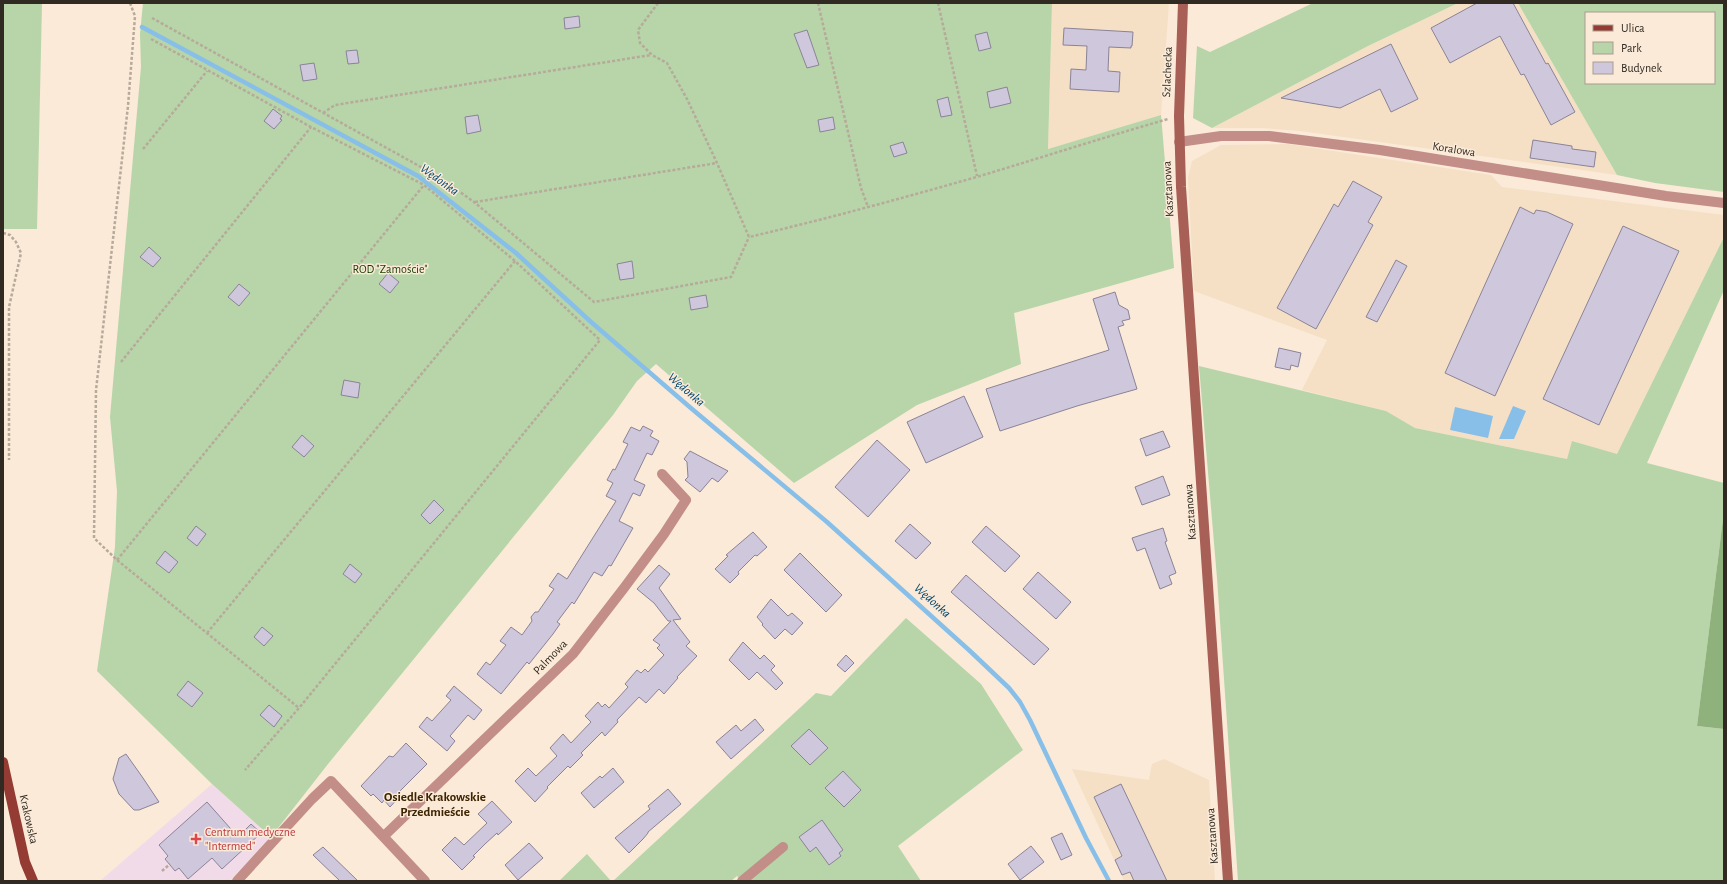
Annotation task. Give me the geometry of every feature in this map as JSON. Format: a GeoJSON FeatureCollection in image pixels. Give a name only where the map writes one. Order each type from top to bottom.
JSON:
{"type":"FeatureCollection","features":[{"type":"Feature","properties":{"kind":"main road","name":"Krakowska"},"geometry":{"type":"LineString","coordinates":[[3,762],[24,855],[33,881]]}},
{"type":"Feature","properties":{"kind":"street","name":"Szlachecka"},"geometry":{"type":"LineString","coordinates":[[1179,142],[1183,3]]}},
{"type":"Feature","properties":{"kind":"street","name":"Koralowa"},"geometry":{"type":"LineString","coordinates":[[1179,142],[1221,136],[1269,136],[1380,150],[1660,195],[1724,203]]}},
{"type":"Feature","properties":{"kind":"street","name":"Kasztanowa"},"geometry":{"type":"LineString","coordinates":[[1179,142],[1188,306],[1228,881]]}},
{"type":"Feature","properties":{"kind":"street","name":"Palmowa"},"geometry":{"type":"LineString","coordinates":[[384,836],[573,654],[624,588],[664,534],[686,500],[662,474]]}},
{"type":"Feature","properties":{"kind":"street"},"geometry":{"type":"LineString","coordinates":[[237,881],[312,799],[331,781],[425,881]]}},
{"type":"Feature","properties":{"kind":"street"},"geometry":{"type":"LineString","coordinates":[[742,881],[784,847]]}},
{"type":"Feature","properties":{"kind":"path"},"geometry":{"type":"LineString","coordinates":[[130,3],[135,16],[128,106],[96,390],[94,538],[118,560],[298,708]]}},
{"type":"Feature","properties":{"kind":"path"},"geometry":{"type":"LineString","coordinates":[[152,18],[439,177],[474,202],[594,302],[731,277],[748,237],[687,99],[667,63],[652,55],[640,43],[638,30],[658,3]]}},
{"type":"Feature","properties":{"kind":"path"},"geometry":{"type":"LineString","coordinates":[[818,3],[861,188],[868,207]]}},
{"type":"Feature","properties":{"kind":"path"},"geometry":{"type":"LineString","coordinates":[[938,3],[977,176]]}},
{"type":"Feature","properties":{"kind":"path"},"geometry":{"type":"LineString","coordinates":[[151,39],[207,71],[424,186],[515,261],[600,340],[298,708],[245,770]]}},
{"type":"Feature","properties":{"kind":"path"},"geometry":{"type":"LineString","coordinates":[[323,112],[335,105],[652,55]]}},
{"type":"Feature","properties":{"kind":"path"},"geometry":{"type":"LineString","coordinates":[[143,149],[207,71]]}},
{"type":"Feature","properties":{"kind":"path"},"geometry":{"type":"LineString","coordinates":[[748,237],[868,207],[1179,116]]}},
{"type":"Feature","properties":{"kind":"path"},"geometry":{"type":"LineString","coordinates":[[121,362],[311,127]]}},
{"type":"Feature","properties":{"kind":"path"},"geometry":{"type":"LineString","coordinates":[[474,202],[717,164]]}},
{"type":"Feature","properties":{"kind":"path"},"geometry":{"type":"LineString","coordinates":[[118,560],[424,186]]}},
{"type":"Feature","properties":{"kind":"path"},"geometry":{"type":"LineString","coordinates":[[3,233],[10,235],[16,242],[21,253],[9,307],[9,460]]}},
{"type":"Feature","properties":{"kind":"path"},"geometry":{"type":"LineString","coordinates":[[207,633],[515,261]]}},
{"type":"Feature","properties":{"kind":"path"},"geometry":{"type":"LineString","coordinates":[[162,871],[170,864]]}},
{"type":"Feature","properties":{"kind":"shaded area"},"geometry":{"type":"Polygon","coordinates":[[[1052,3],[1169,3],[1161,115],[1048,149],[1052,3]]]}},
{"type":"Feature","properties":{"kind":"shaded area"},"geometry":{"type":"Polygon","coordinates":[[[1458,3],[1518,3],[1617,175],[1300,131],[1261,128],[1212,128],[1368,46],[1458,3]]]}},
{"type":"Feature","properties":{"kind":"shaded area"},"geometry":{"type":"Polygon","coordinates":[[[1288,144],[1491,175],[1502,187],[1724,215],[1724,237],[1617,455],[1573,441],[1567,459],[1415,428],[1386,411],[1302,390],[1327,340],[1194,291],[1188,178],[1192,161],[1221,145],[1288,144]]]}},
{"type":"Feature","properties":{"kind":"shaded area"},"geometry":{"type":"Polygon","coordinates":[[[1164,759],[1209,780],[1215,881],[1124,881],[1072,769],[1149,780],[1152,764],[1164,759]]]}},
{"type":"Feature","properties":{"kind":"shaded area"},"geometry":{"type":"Polygon","coordinates":[[[212,784],[271,837],[230,881],[100,881],[212,784]]]}},
{"type":"Feature","properties":{"kind":"green space"},"geometry":{"type":"Polygon","coordinates":[[[3,3],[42,3],[37,229],[3,229],[3,3]]]}},
{"type":"Feature","properties":{"kind":"green space","name":"ROD \"Zamoście\""},"geometry":{"type":"Polygon","coordinates":[[[143,3],[1052,3],[1048,149],[1161,115],[1174,268],[1014,313],[1021,364],[917,405],[794,483],[656,364],[637,381],[613,415],[328,764],[271,837],[212,784],[97,671],[115,547],[117,491],[110,417],[141,67],[140,34],[143,3]]]}},
{"type":"Feature","properties":{"kind":"green space"},"geometry":{"type":"Polygon","coordinates":[[[1313,3],[1458,3],[1368,46],[1212,128],[1193,118],[1197,46],[1210,52],[1313,3]]]}},
{"type":"Feature","properties":{"kind":"green space"},"geometry":{"type":"Polygon","coordinates":[[[1518,3],[1724,3],[1724,192],[1655,183],[1617,175],[1518,3]]]}},
{"type":"Feature","properties":{"kind":"green space"},"geometry":{"type":"Polygon","coordinates":[[[1724,237],[1724,290],[1647,463],[1724,483],[1724,511],[1697,726],[1724,729],[1724,881],[1238,881],[1217,578],[1199,366],[1386,411],[1415,428],[1567,459],[1572,441],[1617,454],[1724,237]]]}},
{"type":"Feature","properties":{"kind":"green space"},"geometry":{"type":"Polygon","coordinates":[[[1724,511],[1724,729],[1697,726],[1724,511]]]}},
{"type":"Feature","properties":{"kind":"green space"},"geometry":{"type":"Polygon","coordinates":[[[906,618],[981,684],[1023,750],[898,846],[921,881],[741,881],[737,876],[731,881],[613,881],[816,693],[831,696],[906,618]]]}},
{"type":"Feature","properties":{"kind":"green space"},"geometry":{"type":"Polygon","coordinates":[[[587,854],[611,881],[559,881],[587,854]]]}},
{"type":"Feature","properties":{"kind":"water"},"geometry":{"type":"Polygon","coordinates":[[[1513,406],[1526,411],[1514,439],[1499,439],[1513,406]]]}},
{"type":"Feature","properties":{"kind":"water"},"geometry":{"type":"Polygon","coordinates":[[[1455,407],[1493,416],[1488,438],[1450,430],[1455,407]]]}},
{"type":"Feature","properties":{"kind":"building"},"geometry":{"type":"Polygon","coordinates":[[[1477,3],[1513,3],[1546,64],[1548,63],[1575,112],[1551,125],[1524,74],[1521,75],[1500,36],[1450,63],[1431,28],[1477,3]]]}},
{"type":"Feature","properties":{"kind":"building"},"geometry":{"type":"Polygon","coordinates":[[[579,16],[580,27],[565,29],[564,18],[579,16]]]}},
{"type":"Feature","properties":{"kind":"building"},"geometry":{"type":"Polygon","coordinates":[[[1064,28],[1133,32],[1131,48],[1109,47],[1108,71],[1120,72],[1119,92],[1070,89],[1071,69],[1086,70],[1087,46],[1063,45],[1064,28]]]}},
{"type":"Feature","properties":{"kind":"building"},"geometry":{"type":"Polygon","coordinates":[[[807,30],[819,65],[807,68],[794,34],[807,30]]]}},
{"type":"Feature","properties":{"kind":"building"},"geometry":{"type":"Polygon","coordinates":[[[987,32],[991,48],[979,51],[975,35],[987,32]]]}},
{"type":"Feature","properties":{"kind":"building"},"geometry":{"type":"Polygon","coordinates":[[[1391,44],[1418,99],[1391,112],[1380,89],[1340,108],[1281,98],[1391,44]]]}},
{"type":"Feature","properties":{"kind":"building"},"geometry":{"type":"Polygon","coordinates":[[[357,50],[359,63],[348,64],[346,51],[357,50]]]}},
{"type":"Feature","properties":{"kind":"building"},"geometry":{"type":"Polygon","coordinates":[[[314,63],[317,79],[303,81],[300,65],[314,63]]]}},
{"type":"Feature","properties":{"kind":"building"},"geometry":{"type":"Polygon","coordinates":[[[1007,87],[1011,103],[990,108],[987,92],[1007,87]]]}},
{"type":"Feature","properties":{"kind":"building"},"geometry":{"type":"Polygon","coordinates":[[[948,97],[952,115],[941,117],[937,100],[948,97]]]}},
{"type":"Feature","properties":{"kind":"building"},"geometry":{"type":"Polygon","coordinates":[[[273,109],[282,116],[280,119],[282,120],[274,129],[264,121],[273,109]]]}},
{"type":"Feature","properties":{"kind":"building"},"geometry":{"type":"Polygon","coordinates":[[[478,115],[481,131],[467,134],[465,117],[478,115]]]}},
{"type":"Feature","properties":{"kind":"building"},"geometry":{"type":"Polygon","coordinates":[[[833,117],[835,129],[820,132],[818,120],[833,117]]]}},
{"type":"Feature","properties":{"kind":"building"},"geometry":{"type":"Polygon","coordinates":[[[1533,140],[1572,146],[1572,149],[1596,152],[1594,167],[1530,158],[1533,140]]]}},
{"type":"Feature","properties":{"kind":"building"},"geometry":{"type":"Polygon","coordinates":[[[903,142],[907,153],[894,157],[890,146],[903,142]]]}},
{"type":"Feature","properties":{"kind":"building"},"geometry":{"type":"Polygon","coordinates":[[[1353,181],[1382,197],[1368,222],[1373,225],[1316,329],[1277,308],[1334,204],[1338,207],[1353,181]]]}},
{"type":"Feature","properties":{"kind":"building"},"geometry":{"type":"Polygon","coordinates":[[[1520,207],[1534,214],[1536,210],[1547,212],[1573,224],[1495,396],[1445,373],[1520,207]]]}},
{"type":"Feature","properties":{"kind":"building"},"geometry":{"type":"Polygon","coordinates":[[[1623,226],[1679,251],[1599,425],[1543,399],[1623,226]]]}},
{"type":"Feature","properties":{"kind":"building"},"geometry":{"type":"Polygon","coordinates":[[[149,247],[161,258],[153,267],[140,257],[149,247]]]}},
{"type":"Feature","properties":{"kind":"building"},"geometry":{"type":"Polygon","coordinates":[[[1396,260],[1407,266],[1377,322],[1366,317],[1396,260]]]}},
{"type":"Feature","properties":{"kind":"building"},"geometry":{"type":"Polygon","coordinates":[[[632,261],[634,278],[620,280],[617,264],[632,261]]]}},
{"type":"Feature","properties":{"kind":"building"},"geometry":{"type":"Polygon","coordinates":[[[388,273],[399,282],[390,293],[379,284],[388,273]]]}},
{"type":"Feature","properties":{"kind":"building"},"geometry":{"type":"Polygon","coordinates":[[[239,284],[250,293],[239,306],[228,297],[239,284]]]}},
{"type":"Feature","properties":{"kind":"building"},"geometry":{"type":"Polygon","coordinates":[[[1115,292],[1119,305],[1128,310],[1130,319],[1122,321],[1124,325],[1118,327],[1137,389],[1077,406],[1000,431],[986,389],[1109,350],[1093,299],[1115,292]]]}},
{"type":"Feature","properties":{"kind":"building"},"geometry":{"type":"Polygon","coordinates":[[[706,295],[708,307],[691,310],[689,298],[706,295]]]}},
{"type":"Feature","properties":{"kind":"building"},"geometry":{"type":"Polygon","coordinates":[[[1279,348],[1301,353],[1298,367],[1291,365],[1290,370],[1275,367],[1279,348]]]}},
{"type":"Feature","properties":{"kind":"building"},"geometry":{"type":"Polygon","coordinates":[[[344,380],[360,383],[358,398],[341,395],[344,380]]]}},
{"type":"Feature","properties":{"kind":"building"},"geometry":{"type":"Polygon","coordinates":[[[964,396],[983,437],[926,463],[907,422],[964,396]]]}},
{"type":"Feature","properties":{"kind":"building"},"geometry":{"type":"Polygon","coordinates":[[[643,426],[653,431],[650,436],[659,441],[652,455],[647,453],[634,480],[645,485],[640,496],[633,493],[619,521],[633,528],[611,566],[609,565],[602,576],[594,572],[574,604],[572,602],[557,622],[560,624],[553,634],[529,664],[527,662],[501,694],[477,674],[486,662],[490,665],[506,645],[500,641],[511,627],[522,635],[532,621],[531,617],[535,612],[538,612],[554,589],[549,586],[558,573],[567,579],[616,501],[606,496],[613,483],[607,480],[613,469],[615,470],[628,444],[623,442],[631,427],[640,431],[643,426]]]}},
{"type":"Feature","properties":{"kind":"building"},"geometry":{"type":"Polygon","coordinates":[[[1163,431],[1170,447],[1146,456],[1140,439],[1163,431]]]}},
{"type":"Feature","properties":{"kind":"building"},"geometry":{"type":"Polygon","coordinates":[[[302,435],[314,446],[304,457],[292,447],[302,435]]]}},
{"type":"Feature","properties":{"kind":"building"},"geometry":{"type":"Polygon","coordinates":[[[877,440],[910,470],[868,517],[835,487],[877,440]]]}},
{"type":"Feature","properties":{"kind":"building"},"geometry":{"type":"Polygon","coordinates":[[[690,451],[728,471],[718,482],[712,478],[700,492],[685,480],[688,477],[687,462],[684,459],[690,451]]]}},
{"type":"Feature","properties":{"kind":"building"},"geometry":{"type":"Polygon","coordinates":[[[1163,476],[1170,495],[1142,505],[1135,487],[1163,476]]]}},
{"type":"Feature","properties":{"kind":"building"},"geometry":{"type":"Polygon","coordinates":[[[434,500],[444,510],[430,524],[421,515],[434,500]]]}},
{"type":"Feature","properties":{"kind":"building"},"geometry":{"type":"Polygon","coordinates":[[[910,524],[931,543],[916,559],[895,541],[910,524]]]}},
{"type":"Feature","properties":{"kind":"building"},"geometry":{"type":"Polygon","coordinates":[[[196,526],[206,534],[197,546],[187,538],[196,526]]]}},
{"type":"Feature","properties":{"kind":"building"},"geometry":{"type":"Polygon","coordinates":[[[986,526],[1020,556],[1005,572],[972,542],[986,526]]]}},
{"type":"Feature","properties":{"kind":"building"},"geometry":{"type":"Polygon","coordinates":[[[1163,528],[1167,541],[1165,542],[1176,573],[1169,576],[1172,584],[1160,589],[1145,548],[1137,551],[1132,538],[1163,528]]]}},
{"type":"Feature","properties":{"kind":"building"},"geometry":{"type":"Polygon","coordinates":[[[753,532],[767,547],[757,556],[755,555],[738,572],[739,574],[730,583],[715,569],[728,556],[726,555],[753,532]]]}},
{"type":"Feature","properties":{"kind":"building"},"geometry":{"type":"Polygon","coordinates":[[[165,551],[178,562],[169,573],[156,563],[165,551]]]}},
{"type":"Feature","properties":{"kind":"building"},"geometry":{"type":"Polygon","coordinates":[[[800,553],[842,595],[826,612],[784,570],[800,553]]]}},
{"type":"Feature","properties":{"kind":"building"},"geometry":{"type":"Polygon","coordinates":[[[350,564],[362,574],[355,583],[343,574],[350,564]]]}},
{"type":"Feature","properties":{"kind":"building"},"geometry":{"type":"Polygon","coordinates":[[[659,565],[670,574],[659,588],[681,619],[673,620],[690,642],[686,646],[697,656],[677,677],[678,678],[664,694],[659,689],[646,703],[639,697],[617,720],[618,722],[605,736],[602,732],[581,753],[583,755],[570,768],[568,766],[547,787],[548,788],[535,802],[515,781],[528,768],[536,776],[557,756],[550,748],[563,734],[571,743],[591,722],[585,716],[598,702],[602,707],[605,704],[609,708],[628,687],[625,684],[637,670],[641,673],[645,669],[648,672],[664,655],[657,648],[660,645],[653,640],[671,621],[668,621],[654,603],[637,589],[659,565]]]}},
{"type":"Feature","properties":{"kind":"building"},"geometry":{"type":"Polygon","coordinates":[[[1038,572],[1071,602],[1056,619],[1023,589],[1038,572]]]}},
{"type":"Feature","properties":{"kind":"building"},"geometry":{"type":"Polygon","coordinates":[[[966,575],[1049,649],[1034,665],[951,592],[966,575]]]}},
{"type":"Feature","properties":{"kind":"building"},"geometry":{"type":"Polygon","coordinates":[[[771,599],[788,616],[792,613],[803,623],[792,635],[785,629],[775,639],[757,617],[771,599]]]}},
{"type":"Feature","properties":{"kind":"building"},"geometry":{"type":"Polygon","coordinates":[[[262,627],[273,636],[264,646],[254,637],[262,627]]]}},
{"type":"Feature","properties":{"kind":"building"},"geometry":{"type":"Polygon","coordinates":[[[743,642],[760,659],[764,655],[775,666],[771,670],[783,683],[776,690],[757,672],[749,680],[729,660],[743,642]]]}},
{"type":"Feature","properties":{"kind":"building"},"geometry":{"type":"Polygon","coordinates":[[[846,655],[854,663],[845,672],[837,665],[846,655]]]}},
{"type":"Feature","properties":{"kind":"building"},"geometry":{"type":"Polygon","coordinates":[[[188,681],[203,693],[192,707],[177,695],[188,681]]]}},
{"type":"Feature","properties":{"kind":"building"},"geometry":{"type":"Polygon","coordinates":[[[454,686],[482,710],[474,720],[468,715],[450,736],[455,741],[447,751],[419,727],[427,717],[432,721],[451,700],[446,696],[454,686]]]}},
{"type":"Feature","properties":{"kind":"building"},"geometry":{"type":"Polygon","coordinates":[[[269,705],[282,716],[274,727],[260,715],[269,705]]]}},
{"type":"Feature","properties":{"kind":"building"},"geometry":{"type":"Polygon","coordinates":[[[755,719],[764,730],[731,759],[716,742],[736,725],[741,731],[755,719]]]}},
{"type":"Feature","properties":{"kind":"building"},"geometry":{"type":"Polygon","coordinates":[[[809,729],[828,748],[810,765],[791,746],[809,729]]]}},
{"type":"Feature","properties":{"kind":"building"},"geometry":{"type":"Polygon","coordinates":[[[406,743],[427,764],[399,792],[401,795],[390,807],[384,800],[382,803],[373,794],[371,796],[361,786],[389,756],[393,757],[406,743]]]}},
{"type":"Feature","properties":{"kind":"building"},"geometry":{"type":"Polygon","coordinates":[[[126,754],[159,802],[139,810],[134,810],[119,794],[113,779],[119,758],[126,754]]]}},
{"type":"Feature","properties":{"kind":"building"},"geometry":{"type":"Polygon","coordinates":[[[613,768],[624,782],[594,808],[581,793],[600,776],[602,778],[613,768]]]}},
{"type":"Feature","properties":{"kind":"building"},"geometry":{"type":"Polygon","coordinates":[[[843,771],[861,790],[844,807],[825,788],[843,771]]]}},
{"type":"Feature","properties":{"kind":"building"},"geometry":{"type":"Polygon","coordinates":[[[1121,784],[1167,881],[1134,881],[1130,872],[1122,875],[1115,860],[1122,856],[1094,797],[1121,784]]]}},
{"type":"Feature","properties":{"kind":"building"},"geometry":{"type":"Polygon","coordinates":[[[668,789],[681,804],[648,832],[629,853],[615,838],[650,809],[648,806],[668,789]]]}},
{"type":"Feature","properties":{"kind":"building"},"geometry":{"type":"Polygon","coordinates":[[[492,801],[512,822],[498,835],[497,833],[485,844],[462,870],[442,850],[455,837],[464,845],[487,823],[478,814],[492,801]]]}},
{"type":"Feature","properties":{"kind":"building","name":"Centrum medyczne \"Intermed\""},"geometry":{"type":"Polygon","coordinates":[[[207,802],[238,837],[251,824],[261,833],[222,869],[212,858],[188,879],[179,868],[175,871],[165,859],[168,856],[159,845],[207,802]]]}},
{"type":"Feature","properties":{"kind":"building"},"geometry":{"type":"Polygon","coordinates":[[[822,820],[843,850],[839,853],[841,856],[829,865],[816,847],[810,852],[799,837],[822,820]]]}},
{"type":"Feature","properties":{"kind":"building"},"geometry":{"type":"Polygon","coordinates":[[[1062,833],[1072,855],[1061,860],[1051,838],[1062,833]]]}},
{"type":"Feature","properties":{"kind":"building"},"geometry":{"type":"Polygon","coordinates":[[[529,843],[543,858],[518,880],[505,865],[529,843]]]}},
{"type":"Feature","properties":{"kind":"building"},"geometry":{"type":"Polygon","coordinates":[[[1031,846],[1044,862],[1020,880],[1008,864],[1031,846]]]}},
{"type":"Feature","properties":{"kind":"building"},"geometry":{"type":"Polygon","coordinates":[[[323,847],[358,881],[340,881],[313,855],[323,847]]]}},
{"type":"Feature","properties":{"kind":"waterway","name":"Wędonka"},"geometry":{"type":"LineString","coordinates":[[142,27],[418,176],[516,253],[591,322],[827,522],[970,651],[1009,688],[1020,702],[1086,838],[1109,881]]}},
{"type":"Feature","properties":{"kind":"place","name":"Centrum medyczne \"Intermed\""},"geometry":{"type":"Point","coordinates":[196,839]}},
{"type":"Feature","properties":{"kind":"district","name":"Osiedle Krakowskie Przedmieście"},"geometry":{"type":"Point","coordinates":[435,804]}}]}
